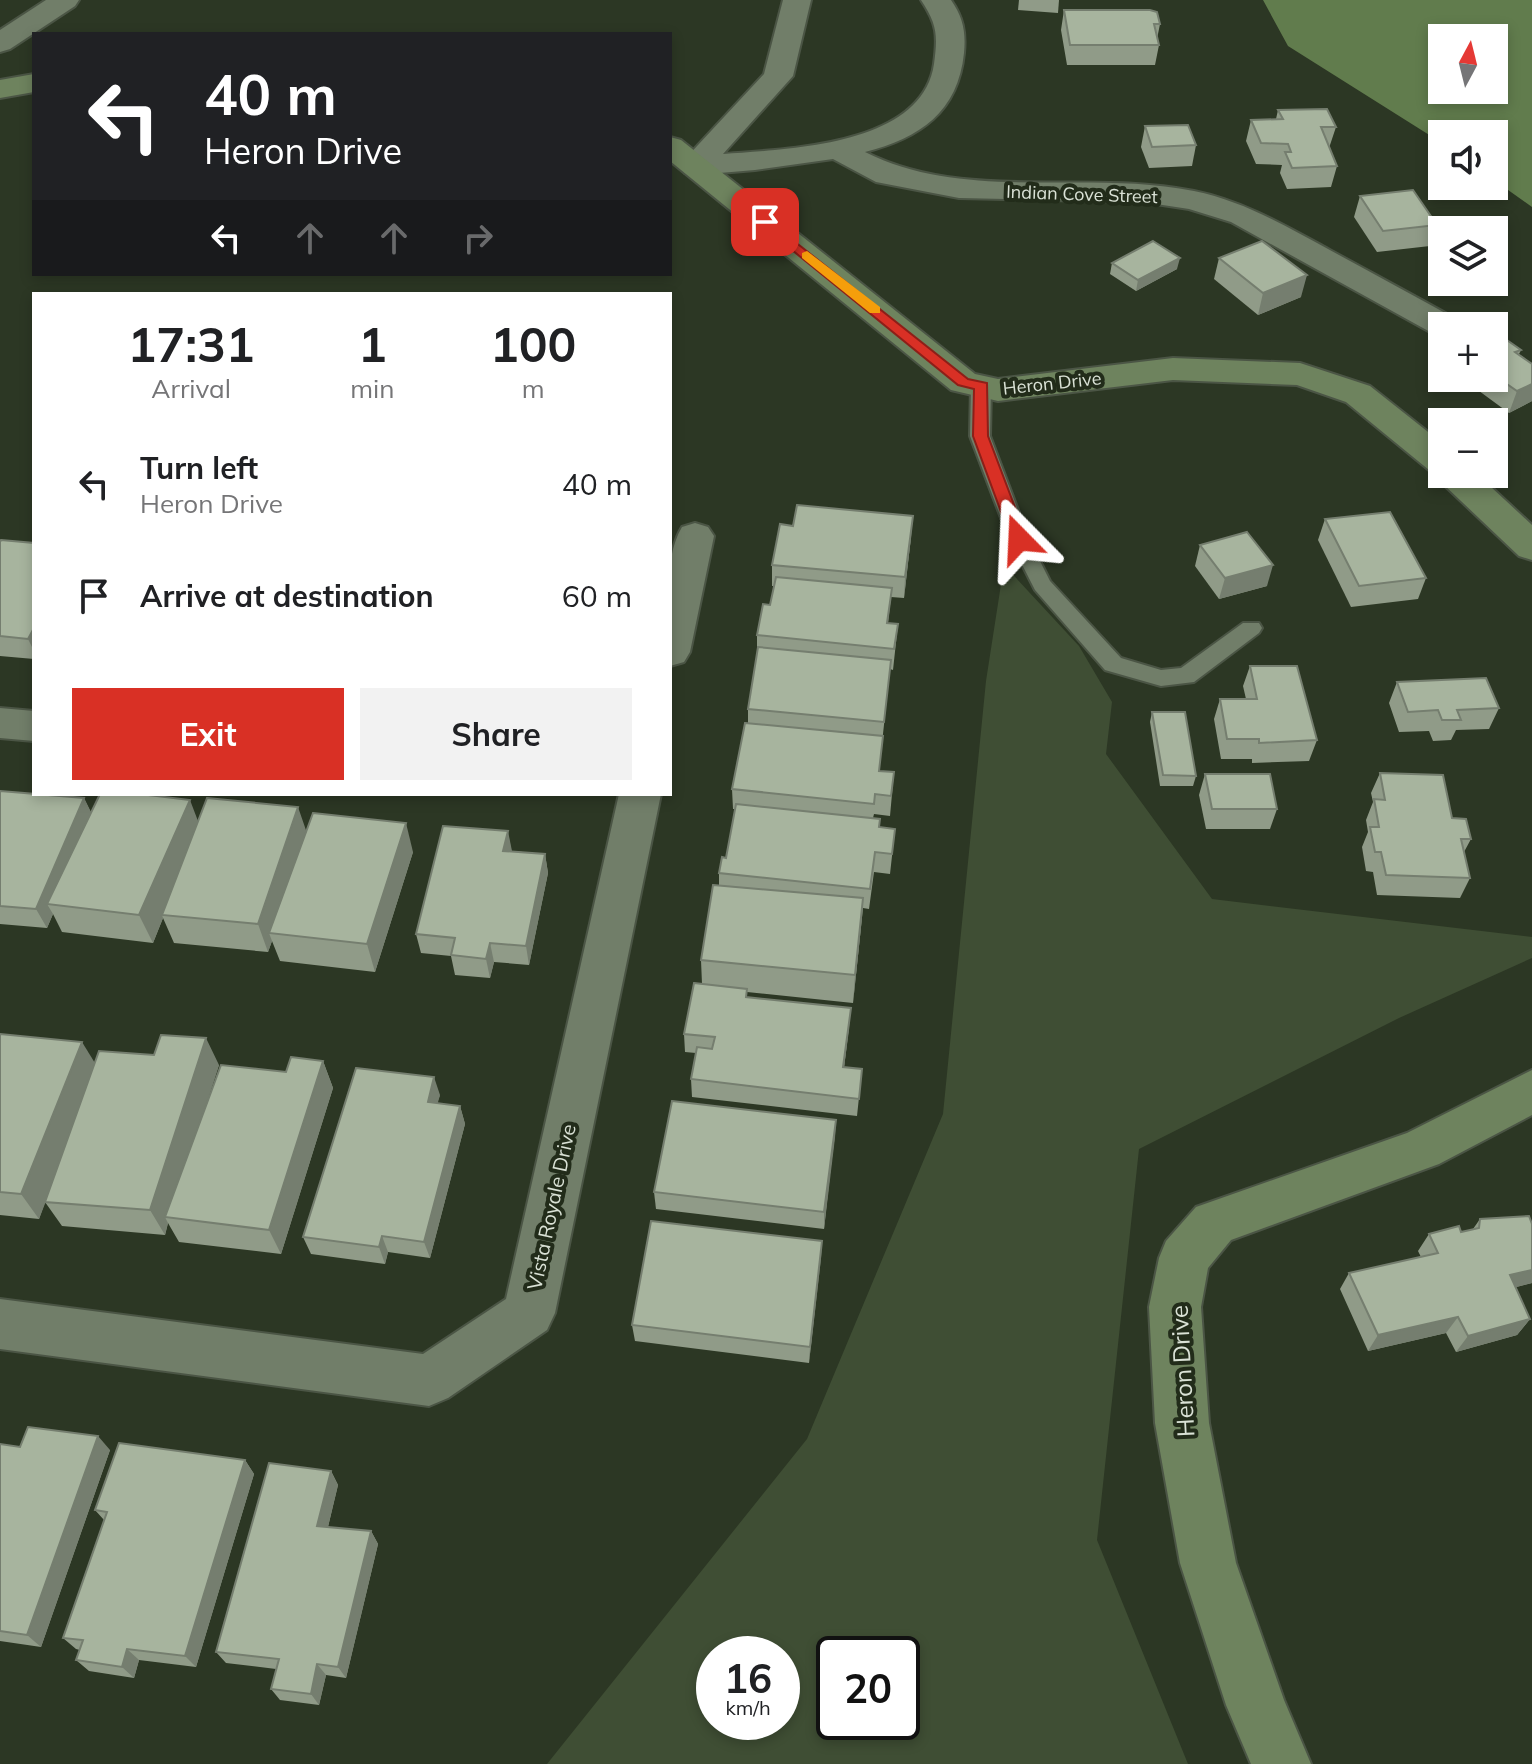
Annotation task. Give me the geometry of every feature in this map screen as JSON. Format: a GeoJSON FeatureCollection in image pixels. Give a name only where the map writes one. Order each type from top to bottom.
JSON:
{"type":"FeatureCollection","features":[{"type":"Feature","properties":{"kind":"street"},"geometry":{"type":"LineString","coordinates":[[0,43],[65,0]]}},
{"type":"Feature","properties":{"kind":"street"},"geometry":{"type":"LineString","coordinates":[[683,156],[778,76],[797,0]]}},
{"type":"Feature","properties":{"kind":"street"},"geometry":{"type":"LineString","coordinates":[[683,156],[840,151],[906,126],[937,98],[948,71],[952,30],[939,2],[935,0]]}},
{"type":"Feature","properties":{"kind":"street"},"geometry":{"type":"LineString","coordinates":[[0,89],[32,83]]}},
{"type":"Feature","properties":{"kind":"street","name":"Indian Cove Street"},"geometry":{"type":"LineString","coordinates":[[840,151],[887,175],[959,189],[1143,193],[1193,200],[1242,215],[1428,317]]}},
{"type":"Feature","properties":{"kind":"street","name":"Heron Drive"},"geometry":{"type":"LineString","coordinates":[[683,156],[963,382],[998,390],[1173,369],[1300,374],[1358,394],[1428,451]]}},
{"type":"Feature","properties":{"kind":"street"},"geometry":{"type":"LineString","coordinates":[[1470,488],[1532,547]]}},
{"type":"Feature","properties":{"kind":"street"},"geometry":{"type":"LineString","coordinates":[[672,643],[695,536]]}},
{"type":"Feature","properties":{"kind":"street"},"geometry":{"type":"LineString","coordinates":[[0,723],[32,726]]}},
{"type":"Feature","properties":{"kind":"street","name":"Vista Royale Drive"},"geometry":{"type":"LineString","coordinates":[[0,1324],[429,1380],[529,1313],[640,796]]}},
{"type":"Feature","properties":{"kind":"street","name":"Heron Drive"},"geometry":{"type":"LineString","coordinates":[[1281,1764],[1256,1705],[1208,1563],[1182,1423],[1175,1307],[1184,1258],[1214,1223],[1422,1149],[1532,1091]]}},
{"type":"Feature","properties":{"kind":"lane"},"geometry":{"type":"LineString","coordinates":[[981,386],[980,436],[1019,539],[1042,585],[1113,664],[1161,678],[1186,676],[1251,628]]}},
{"type":"Feature","properties":{"kind":"shaded area"},"geometry":{"type":"Polygon","coordinates":[[[1263,0],[1532,0],[1532,207],[1508,190],[1508,120],[1428,120],[1428,134],[1288,46],[1263,0]]]}},
{"type":"Feature","properties":{"kind":"shaded area"},"geometry":{"type":"Polygon","coordinates":[[[1004,565],[1079,646],[1112,702],[1106,754],[1212,899],[1532,937],[1532,958],[1399,1018],[1139,1149],[1097,1540],[1188,1764],[547,1764],[807,1439],[943,1114],[986,681],[1004,565]]]}},
{"type":"Feature","properties":{"kind":"building"},"geometry":{"type":"Polygon","coordinates":[[[1064,10],[1157,12],[1160,24],[1154,24],[1159,45],[1070,45],[1064,10]]]}},
{"type":"Feature","properties":{"kind":"building"},"geometry":{"type":"Polygon","coordinates":[[[1327,109],[1336,127],[1321,127],[1337,166],[1292,168],[1285,152],[1291,152],[1288,144],[1261,143],[1251,120],[1283,119],[1278,110],[1327,109]]]}},
{"type":"Feature","properties":{"kind":"building"},"geometry":{"type":"Polygon","coordinates":[[[1188,125],[1196,145],[1152,147],[1145,126],[1188,125]]]}},
{"type":"Feature","properties":{"kind":"building"},"geometry":{"type":"Polygon","coordinates":[[[1413,190],[1431,216],[1428,216],[1428,226],[1383,231],[1360,196],[1413,190]]]}},
{"type":"Feature","properties":{"kind":"building"},"geometry":{"type":"Polygon","coordinates":[[[1153,241],[1180,258],[1138,280],[1112,263],[1153,241]]]}},
{"type":"Feature","properties":{"kind":"building"},"geometry":{"type":"Polygon","coordinates":[[[1262,241],[1307,275],[1263,293],[1219,258],[1262,241]]]}},
{"type":"Feature","properties":{"kind":"building"},"geometry":{"type":"Polygon","coordinates":[[[1508,341],[1521,350],[1515,352],[1532,364],[1532,384],[1517,391],[1508,385],[1508,341]]]}},
{"type":"Feature","properties":{"kind":"building"},"geometry":{"type":"Polygon","coordinates":[[[797,505],[913,516],[905,577],[772,565],[780,524],[793,526],[797,505]]]}},
{"type":"Feature","properties":{"kind":"building"},"geometry":{"type":"Polygon","coordinates":[[[1390,512],[1426,578],[1359,586],[1325,519],[1390,512]]]}},
{"type":"Feature","properties":{"kind":"building"},"geometry":{"type":"Polygon","coordinates":[[[1247,532],[1273,565],[1225,578],[1200,545],[1247,532]]]}},
{"type":"Feature","properties":{"kind":"building"},"geometry":{"type":"Polygon","coordinates":[[[0,542],[32,543],[32,632],[28,639],[0,636],[0,542]]]}},
{"type":"Feature","properties":{"kind":"building"},"geometry":{"type":"Polygon","coordinates":[[[776,577],[892,588],[887,623],[898,624],[894,649],[757,635],[763,604],[770,605],[776,577]]]}},
{"type":"Feature","properties":{"kind":"building"},"geometry":{"type":"Polygon","coordinates":[[[758,647],[891,660],[884,722],[748,709],[758,647]]]}},
{"type":"Feature","properties":{"kind":"building"},"geometry":{"type":"Polygon","coordinates":[[[1250,666],[1297,666],[1317,740],[1259,743],[1259,739],[1227,739],[1220,699],[1257,699],[1250,666]]]}},
{"type":"Feature","properties":{"kind":"building"},"geometry":{"type":"Polygon","coordinates":[[[1486,678],[1499,708],[1457,710],[1461,720],[1442,720],[1438,710],[1408,712],[1397,682],[1486,678]]]}},
{"type":"Feature","properties":{"kind":"building"},"geometry":{"type":"Polygon","coordinates":[[[1152,712],[1185,712],[1196,776],[1163,775],[1152,712]]]}},
{"type":"Feature","properties":{"kind":"building"},"geometry":{"type":"Polygon","coordinates":[[[745,723],[883,736],[879,771],[894,772],[891,796],[875,794],[874,804],[732,789],[745,723]]]}},
{"type":"Feature","properties":{"kind":"building"},"geometry":{"type":"Polygon","coordinates":[[[1380,773],[1443,775],[1452,818],[1466,819],[1471,839],[1461,839],[1470,878],[1386,875],[1381,852],[1375,852],[1370,827],[1379,827],[1374,799],[1385,800],[1380,773]]]}},
{"type":"Feature","properties":{"kind":"building"},"geometry":{"type":"Polygon","coordinates":[[[1205,774],[1270,774],[1277,809],[1212,809],[1205,774]]]}},
{"type":"Feature","properties":{"kind":"building"},"geometry":{"type":"Polygon","coordinates":[[[0,791],[84,798],[36,909],[0,906],[0,791]]]}},
{"type":"Feature","properties":{"kind":"building"},"geometry":{"type":"Polygon","coordinates":[[[99,796],[157,796],[190,800],[139,915],[47,904],[99,796]]]}},
{"type":"Feature","properties":{"kind":"building"},"geometry":{"type":"Polygon","coordinates":[[[207,798],[298,807],[258,924],[162,915],[207,798]]]}},
{"type":"Feature","properties":{"kind":"building"},"geometry":{"type":"Polygon","coordinates":[[[736,804],[880,819],[879,827],[895,829],[892,854],[875,852],[870,889],[719,873],[722,857],[726,858],[736,804]]]}},
{"type":"Feature","properties":{"kind":"building"},"geometry":{"type":"Polygon","coordinates":[[[313,813],[406,823],[367,944],[269,933],[313,813]]]}},
{"type":"Feature","properties":{"kind":"building"},"geometry":{"type":"Polygon","coordinates":[[[443,826],[508,831],[503,851],[545,854],[526,946],[490,943],[486,959],[451,955],[455,938],[416,934],[443,826]]]}},
{"type":"Feature","properties":{"kind":"building"},"geometry":{"type":"Polygon","coordinates":[[[713,885],[863,898],[855,975],[701,960],[713,885]]]}},
{"type":"Feature","properties":{"kind":"building"},"geometry":{"type":"Polygon","coordinates":[[[694,983],[747,989],[746,997],[851,1008],[843,1067],[862,1069],[859,1099],[691,1079],[697,1047],[712,1049],[715,1037],[684,1034],[694,983]]]}},
{"type":"Feature","properties":{"kind":"building"},"geometry":{"type":"Polygon","coordinates":[[[0,1034],[82,1042],[21,1194],[0,1192],[0,1034]]]}},
{"type":"Feature","properties":{"kind":"building"},"geometry":{"type":"Polygon","coordinates":[[[161,1035],[206,1038],[150,1210],[45,1202],[99,1051],[154,1055],[161,1035]]]}},
{"type":"Feature","properties":{"kind":"building"},"geometry":{"type":"Polygon","coordinates":[[[291,1057],[323,1061],[269,1230],[165,1217],[221,1065],[286,1072],[291,1057]]]}},
{"type":"Feature","properties":{"kind":"building"},"geometry":{"type":"Polygon","coordinates":[[[356,1068],[434,1077],[428,1102],[460,1106],[424,1242],[382,1236],[379,1247],[303,1237],[356,1068]]]}},
{"type":"Feature","properties":{"kind":"building"},"geometry":{"type":"Polygon","coordinates":[[[672,1101],[836,1120],[824,1212],[654,1192],[672,1101]]]}},
{"type":"Feature","properties":{"kind":"building"},"geometry":{"type":"Polygon","coordinates":[[[1529,1216],[1532,1224],[1532,1270],[1510,1275],[1530,1319],[1468,1336],[1458,1317],[1378,1335],[1349,1273],[1438,1253],[1429,1234],[1459,1226],[1461,1232],[1479,1228],[1480,1219],[1529,1216]]]}},
{"type":"Feature","properties":{"kind":"building"},"geometry":{"type":"Polygon","coordinates":[[[651,1221],[822,1241],[810,1347],[632,1325],[651,1221]]]}},
{"type":"Feature","properties":{"kind":"building"},"geometry":{"type":"Polygon","coordinates":[[[28,1427],[98,1436],[27,1635],[0,1631],[0,1444],[20,1447],[28,1427]]]}},
{"type":"Feature","properties":{"kind":"building"},"geometry":{"type":"Polygon","coordinates":[[[119,1443],[245,1460],[185,1656],[127,1649],[122,1667],[76,1660],[83,1640],[63,1638],[107,1512],[95,1510],[119,1443]]]}},
{"type":"Feature","properties":{"kind":"building"},"geometry":{"type":"Polygon","coordinates":[[[269,1463],[331,1471],[317,1526],[371,1531],[338,1667],[317,1664],[311,1694],[271,1689],[279,1659],[216,1652],[269,1463]]]}},
{"type":"Feature","properties":{"kind":"slow traffic"},"geometry":{"type":"LineString","coordinates":[[807,255],[875,310]]}},
{"type":"Feature","properties":{"kind":"route"},"geometry":{"type":"LineString","coordinates":[[765,222],[963,382],[981,386],[980,436],[1019,539]]}}]}
